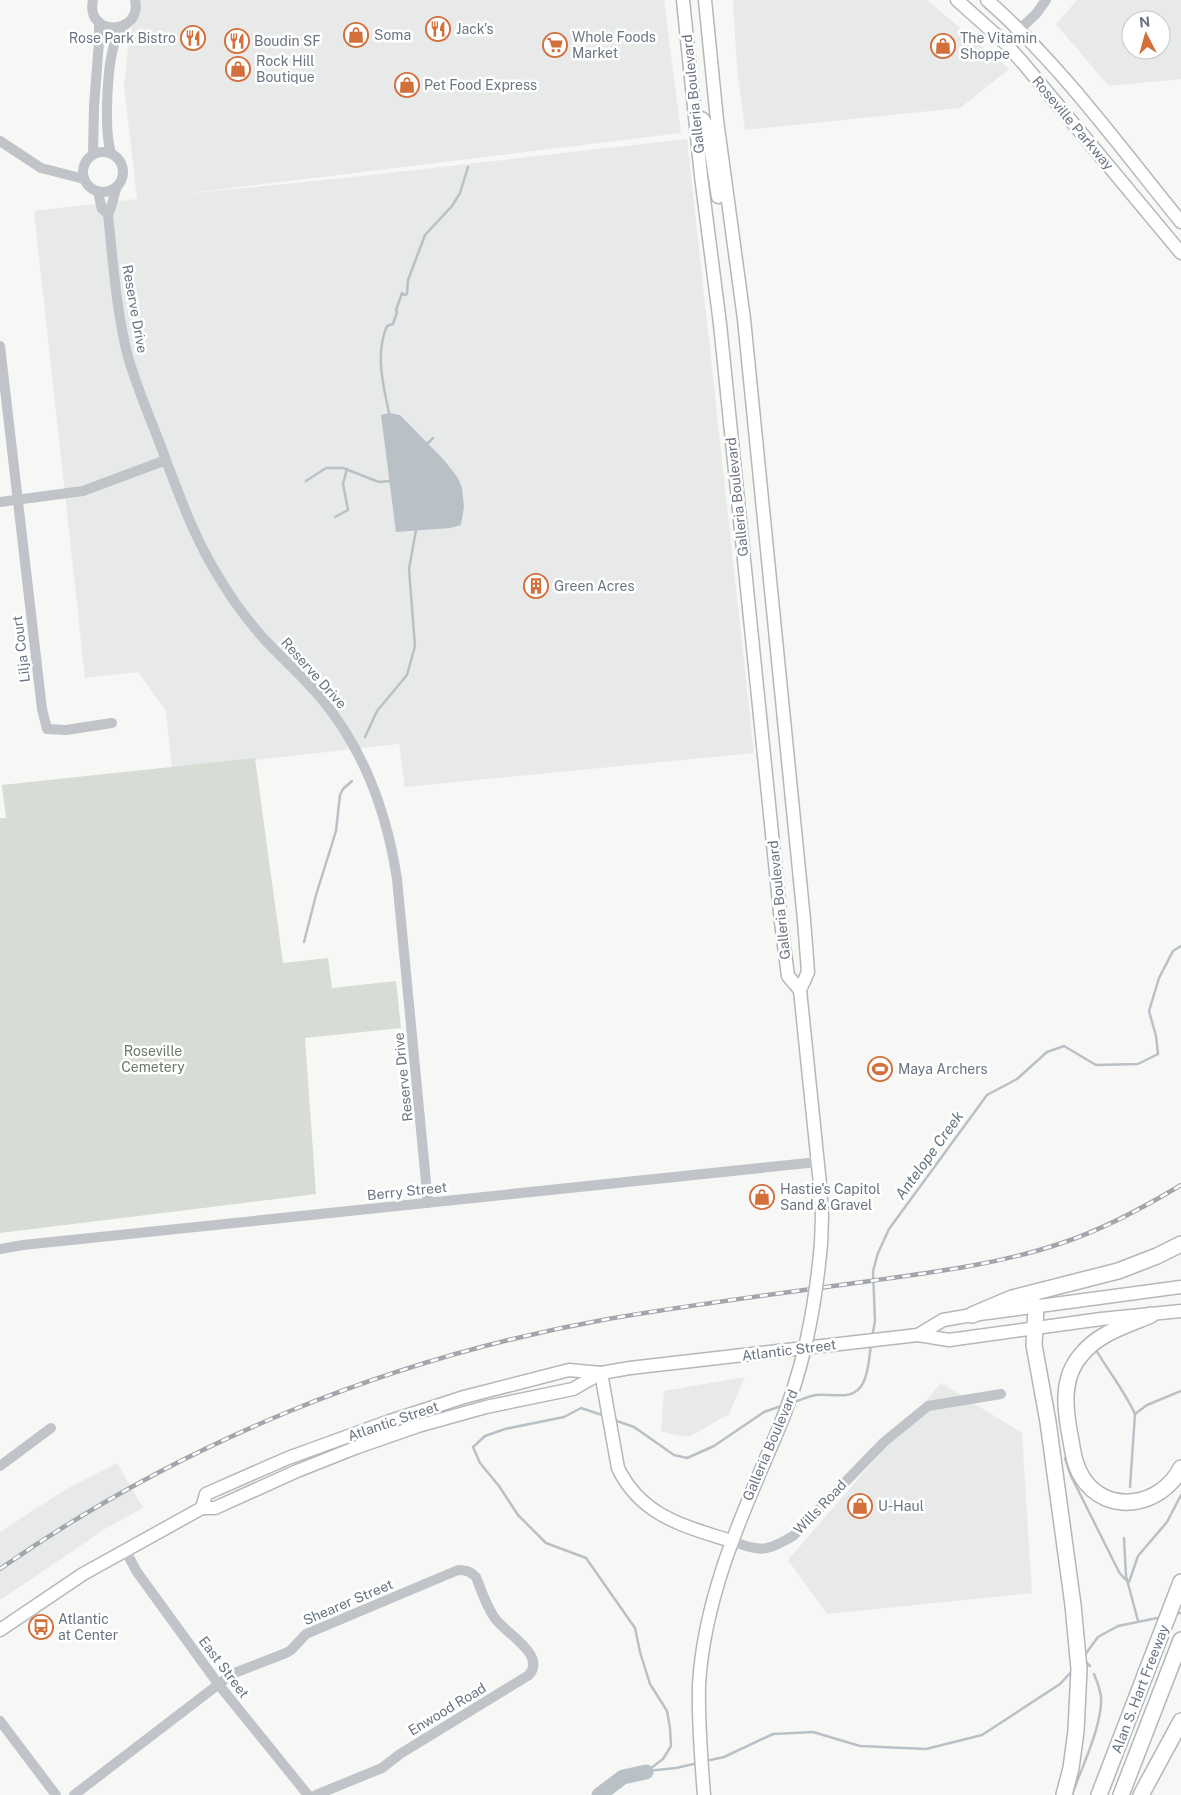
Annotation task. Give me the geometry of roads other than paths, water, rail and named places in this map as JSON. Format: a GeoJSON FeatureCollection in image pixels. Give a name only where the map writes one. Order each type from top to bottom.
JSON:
{"type":"FeatureCollection","features":[{"type":"Feature","properties":{"kind":"highway"},"geometry":{"type":"LineString","coordinates":[[972,1314],[1012,1298],[1132,1266],[1181,1244]]}},
{"type":"Feature","properties":{"kind":"highway"},"geometry":{"type":"LineString","coordinates":[[1036,1306],[1034,1345],[1048,1422],[1073,1605],[1079,1669],[1075,1741],[1064,1795]]}},
{"type":"Feature","properties":{"kind":"highway"},"geometry":{"type":"LineString","coordinates":[[1151,1315],[1107,1333],[1081,1355],[1074,1366],[1068,1382],[1065,1403],[1072,1450],[1075,1464],[1082,1477],[1096,1493],[1117,1501],[1130,1503],[1156,1495],[1176,1478],[1181,1468]]}},
{"type":"Feature","properties":{"kind":"highway","name":"Alan S. Hart Freeway"},"geometry":{"type":"LineString","coordinates":[[1099,1795],[1181,1582]]}},
{"type":"Feature","properties":{"kind":"highway","name":"Alan S. Hart Freeway"},"geometry":{"type":"LineString","coordinates":[[1121,1795],[1181,1640]]}},
{"type":"Feature","properties":{"kind":"highway"},"geometry":{"type":"LineString","coordinates":[[1141,1795],[1181,1721]]}},
{"type":"Feature","properties":{"kind":"main road","name":"Galleria Boulevard"},"geometry":{"type":"LineString","coordinates":[[682,0],[701,176],[720,324],[781,922],[788,976],[800,990]]}},
{"type":"Feature","properties":{"kind":"main road","name":"Galleria Boulevard"},"geometry":{"type":"LineString","coordinates":[[704,1795],[699,1685],[704,1646],[713,1603],[731,1541],[789,1406],[811,1327],[821,1244],[822,1216],[800,990],[808,972],[804,920],[744,319],[716,120],[705,0]]}},
{"type":"Feature","properties":{"kind":"main road","name":"Roseville Parkway"},"geometry":{"type":"LineString","coordinates":[[957,0],[1004,43],[1036,78],[1181,253]]}},
{"type":"Feature","properties":{"kind":"main road","name":"Roseville Parkway"},"geometry":{"type":"LineString","coordinates":[[987,0],[1020,29],[1059,72],[1181,222]]}},
{"type":"Feature","properties":{"kind":"main road"},"geometry":{"type":"LineString","coordinates":[[696,116],[703,119],[707,126],[721,214],[732,231]]}},
{"type":"Feature","properties":{"kind":"main road","name":"Atlantic Street"},"geometry":{"type":"LineString","coordinates":[[918,1335],[943,1320],[972,1314],[1181,1287]]}},
{"type":"Feature","properties":{"kind":"main road","name":"Atlantic Street"},"geometry":{"type":"LineString","coordinates":[[202,1508],[206,1494],[288,1458],[398,1418],[464,1397],[570,1370],[601,1373],[630,1368],[918,1335],[949,1340],[1101,1319],[1181,1311]]}},
{"type":"Feature","properties":{"kind":"main road","name":"Atlantic Street"},"geometry":{"type":"LineString","coordinates":[[0,1630],[84,1574],[202,1508],[215,1508],[297,1471],[418,1426],[486,1407],[573,1389],[601,1373]]}},
{"type":"Feature","properties":{"kind":"main road","name":"Wills Road"},"geometry":{"type":"LineString","coordinates":[[601,1373],[618,1468],[624,1481],[642,1502],[661,1515],[698,1531],[731,1541]]}},
{"type":"Feature","properties":{"kind":"main road"},"geometry":{"type":"LineString","coordinates":[[297,1471],[300,1463],[306,1458],[388,1428],[398,1418]]}},
{"type":"Feature","properties":{"kind":"street"},"geometry":{"type":"LineString","coordinates":[[92,0],[94,17],[99,22],[112,28],[125,25]]}},
{"type":"Feature","properties":{"kind":"street"},"geometry":{"type":"LineString","coordinates":[[111,153],[108,144],[107,118],[111,60],[116,39],[133,16],[135,0]]}},
{"type":"Feature","properties":{"kind":"street"},"geometry":{"type":"LineString","coordinates":[[1004,43],[1020,29],[1046,0]]}},
{"type":"Feature","properties":{"kind":"street"},"geometry":{"type":"LineString","coordinates":[[93,154],[99,22]]}},
{"type":"Feature","properties":{"kind":"street"},"geometry":{"type":"LineString","coordinates":[[0,141],[41,168],[84,179]]}},
{"type":"Feature","properties":{"kind":"street"},"geometry":{"type":"LineString","coordinates":[[111,153],[117,157],[123,168],[121,181],[117,187],[105,192],[98,192],[87,184],[84,179],[84,167],[93,154],[111,153]]}},
{"type":"Feature","properties":{"kind":"street"},"geometry":{"type":"LineString","coordinates":[[65,173],[84,167]]}},
{"type":"Feature","properties":{"kind":"street","name":"Reserve Drive"},"geometry":{"type":"LineString","coordinates":[[117,187],[113,196],[112,208],[108,214],[122,332],[137,384],[193,530],[213,569],[246,617],[317,693],[337,720],[359,756],[379,803],[390,837],[397,879],[428,1203]]}},
{"type":"Feature","properties":{"kind":"street","name":"Reserve Drive"},"geometry":{"type":"LineString","coordinates":[[98,192],[102,209],[108,214]]}},
{"type":"Feature","properties":{"kind":"street"},"geometry":{"type":"LineString","coordinates":[[0,346],[18,500]]}},
{"type":"Feature","properties":{"kind":"street"},"geometry":{"type":"LineString","coordinates":[[0,502],[83,491],[166,460]]}},
{"type":"Feature","properties":{"kind":"street","name":"Lilja Court"},"geometry":{"type":"LineString","coordinates":[[18,500],[42,709],[47,729],[66,730],[112,723]]}},
{"type":"Feature","properties":{"kind":"street","name":"Berry Street"},"geometry":{"type":"LineString","coordinates":[[0,1249],[23,1245],[818,1162]]}},
{"type":"Feature","properties":{"kind":"street","name":"Wills Road"},"geometry":{"type":"LineString","coordinates":[[731,1541],[760,1550],[776,1547],[793,1536],[884,1442],[928,1406],[1000,1394]]}},
{"type":"Feature","properties":{"kind":"street"},"geometry":{"type":"LineString","coordinates":[[0,1466],[51,1428]]}},
{"type":"Feature","properties":{"kind":"street","name":"East Street"},"geometry":{"type":"LineString","coordinates":[[125,1550],[137,1572],[219,1685],[308,1795]]}},
{"type":"Feature","properties":{"kind":"street","name":"Shearer Street"},"geometry":{"type":"LineString","coordinates":[[74,1795],[232,1674],[286,1653],[306,1634],[458,1570],[466,1570],[476,1577],[492,1615],[498,1623]]}},
{"type":"Feature","properties":{"kind":"street","name":"Enwood Road"},"geometry":{"type":"LineString","coordinates":[[316,1795],[382,1768],[400,1754],[529,1675],[535,1664],[532,1657],[524,1646],[498,1623]]}},
{"type":"Feature","properties":{"kind":"street"},"geometry":{"type":"LineString","coordinates":[[0,1721],[56,1795]]}},
{"type":"Feature","properties":{"kind":"waterway"},"geometry":{"type":"LineString","coordinates":[[389,413],[381,369],[383,337],[387,326],[393,324],[402,293],[404,295],[407,294],[408,280],[425,235],[452,206],[460,193],[468,167]]}},
{"type":"Feature","properties":{"kind":"waterway"},"geometry":{"type":"LineString","coordinates":[[427,444],[433,438]]}},
{"type":"Feature","properties":{"kind":"waterway"},"geometry":{"type":"LineString","coordinates":[[306,481],[326,468],[343,468],[379,482],[390,481]]}},
{"type":"Feature","properties":{"kind":"waterway"},"geometry":{"type":"LineString","coordinates":[[335,517],[348,510],[343,484],[347,469]]}},
{"type":"Feature","properties":{"kind":"waterway"},"geometry":{"type":"LineString","coordinates":[[365,737],[377,711],[407,675],[415,646],[409,569],[416,530]]}},
{"type":"Feature","properties":{"kind":"waterway"},"geometry":{"type":"LineString","coordinates":[[304,942],[336,831],[340,795],[343,789],[352,781]]}},
{"type":"Feature","properties":{"kind":"waterway","name":"Antelope Creek"},"geometry":{"type":"LineString","coordinates":[[872,1337],[875,1321],[873,1271],[878,1253],[889,1229],[987,1095],[1017,1079],[1047,1052],[1064,1046],[1096,1065],[1138,1064],[1158,1054],[1156,1036],[1149,1011],[1159,978],[1173,951],[1181,946]]}},
{"type":"Feature","properties":{"kind":"waterway","name":"Antelope Creek"},"geometry":{"type":"LineString","coordinates":[[794,1402],[816,1395],[848,1395],[854,1393],[865,1379],[871,1345]]}},
{"type":"Feature","properties":{"kind":"waterway"},"geometry":{"type":"LineString","coordinates":[[1095,1348],[1135,1414]]}},
{"type":"Feature","properties":{"kind":"waterway"},"geometry":{"type":"LineString","coordinates":[[1130,1487],[1135,1414],[1147,1405],[1181,1391]]}},
{"type":"Feature","properties":{"kind":"waterway","name":"Antelope Creek"},"geometry":{"type":"LineString","coordinates":[[614,1420],[634,1427],[674,1455],[687,1458],[714,1446],[764,1412],[784,1405]]}},
{"type":"Feature","properties":{"kind":"waterway","name":"Antelope Creek"},"geometry":{"type":"LineString","coordinates":[[605,1416],[581,1408],[564,1417],[505,1429],[485,1436],[473,1447],[480,1463],[499,1486],[518,1515],[546,1543],[586,1558],[635,1628],[650,1684],[667,1711],[670,1728],[671,1746],[663,1759],[646,1772]]}},
{"type":"Feature","properties":{"kind":"waterway"},"geometry":{"type":"LineString","coordinates":[[1065,1458],[1071,1476],[1119,1572],[1129,1582],[1138,1556],[1167,1522],[1181,1495]]}},
{"type":"Feature","properties":{"kind":"waterway"},"geometry":{"type":"LineString","coordinates":[[1124,1538],[1126,1576],[1138,1621]]}},
{"type":"Feature","properties":{"kind":"waterway"},"geometry":{"type":"LineString","coordinates":[[1175,1614],[1181,1613]]}},
{"type":"Feature","properties":{"kind":"waterway"},"geometry":{"type":"LineString","coordinates":[[1084,1656],[1098,1637],[1118,1626],[1162,1617]]}},
{"type":"Feature","properties":{"kind":"waterway"},"geometry":{"type":"LineString","coordinates":[[1084,1660],[1090,1666]]}},
{"type":"Feature","properties":{"kind":"waterway"},"geometry":{"type":"LineString","coordinates":[[706,1761],[724,1757],[773,1734],[813,1732],[860,1746],[926,1749],[982,1735],[1060,1684],[1073,1670]]}},
{"type":"Feature","properties":{"kind":"waterway"},"geometry":{"type":"LineString","coordinates":[[1072,1795],[1099,1720],[1101,1697],[1094,1674]]}},
{"type":"Feature","properties":{"kind":"waterway"},"geometry":{"type":"LineString","coordinates":[[647,1771],[676,1768],[698,1763]]}},
{"type":"Feature","properties":{"kind":"waterway"},"geometry":{"type":"LineString","coordinates":[[599,1795],[623,1777],[646,1772]]}},
{"type":"Feature","properties":{"kind":"railway"},"geometry":{"type":"LineString","coordinates":[[0,1569],[69,1523],[141,1482],[215,1444],[290,1411],[367,1382],[446,1357],[526,1336],[608,1319],[943,1271],[1015,1257],[1062,1243],[1108,1225],[1181,1185]]}},
{"type":"Feature","properties":{"kind":"place","name":"Jack's"},"geometry":{"type":"Point","coordinates":[438,29]}},
{"type":"Feature","properties":{"kind":"place","name":"Soma"},"geometry":{"type":"Point","coordinates":[356,35]}},
{"type":"Feature","properties":{"kind":"place","name":"Rose Park Bistro"},"geometry":{"type":"Point","coordinates":[193,38]}},
{"type":"Feature","properties":{"kind":"place","name":"Boudin SF"},"geometry":{"type":"Point","coordinates":[237,41]}},
{"type":"Feature","properties":{"kind":"place","name":"Whole Foods Market"},"geometry":{"type":"Point","coordinates":[555,45]}},
{"type":"Feature","properties":{"kind":"place","name":"The Vitamin Shoppe"},"geometry":{"type":"Point","coordinates":[943,46]}},
{"type":"Feature","properties":{"kind":"place","name":"Rock Hill Boutique"},"geometry":{"type":"Point","coordinates":[238,69]}},
{"type":"Feature","properties":{"kind":"place","name":"Pet Food Express"},"geometry":{"type":"Point","coordinates":[407,85]}},
{"type":"Feature","properties":{"kind":"place","name":"Green Acres"},"geometry":{"type":"Point","coordinates":[536,586]}},
{"type":"Feature","properties":{"kind":"place","name":"Maya Archers"},"geometry":{"type":"Point","coordinates":[880,1069]}},
{"type":"Feature","properties":{"kind":"place","name":"Hastie's Capitol Sand & Gravel"},"geometry":{"type":"Point","coordinates":[762,1197]}},
{"type":"Feature","properties":{"kind":"place","name":"U-Haul"},"geometry":{"type":"Point","coordinates":[860,1506]}},
{"type":"Feature","properties":{"kind":"place","name":"Atlantic at Center"},"geometry":{"type":"Point","coordinates":[41,1627]}},
{"type":"Feature","properties":{"kind":"park label","name":"Roseville Cemetery"},"geometry":{"type":"Point","coordinates":[153,1060]}}]}
